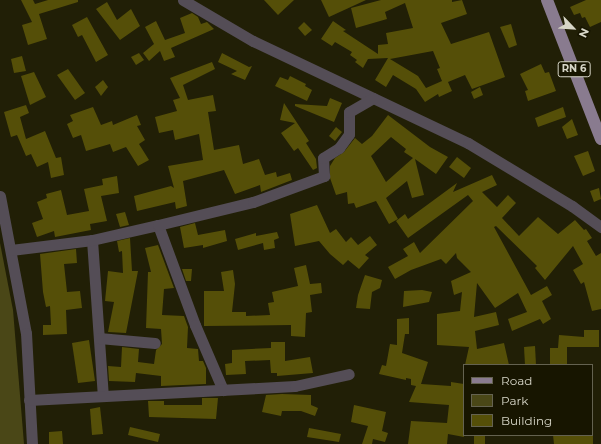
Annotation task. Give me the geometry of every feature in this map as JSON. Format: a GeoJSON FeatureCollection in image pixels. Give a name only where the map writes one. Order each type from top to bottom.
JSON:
{"type":"FeatureCollection","features":[{"type":"Feature","properties":{"kind":"main road","name":"RN 6"},"geometry":{"type":"LineString","coordinates":[[547,0],[601,139]]}},
{"type":"Feature","properties":{"kind":"street"},"geometry":{"type":"LineString","coordinates":[[183,0],[253,41],[468,143],[572,206],[601,227]]}},
{"type":"Feature","properties":{"kind":"street"},"geometry":{"type":"LineString","coordinates":[[11,250],[92,240],[158,225],[253,202],[324,176],[323,158],[339,148],[349,134],[350,112],[373,98]]}},
{"type":"Feature","properties":{"kind":"street"},"geometry":{"type":"LineString","coordinates":[[0,196],[26,333],[32,444]]}},
{"type":"Feature","properties":{"kind":"street"},"geometry":{"type":"LineString","coordinates":[[158,225],[223,390]]}},
{"type":"Feature","properties":{"kind":"street"},"geometry":{"type":"LineString","coordinates":[[92,240],[103,396]]}},
{"type":"Feature","properties":{"kind":"street"},"geometry":{"type":"LineString","coordinates":[[99,338],[155,343]]}},
{"type":"Feature","properties":{"kind":"street"},"geometry":{"type":"LineString","coordinates":[[29,400],[295,386],[349,374]]}},
{"type":"Feature","properties":{"kind":"green space"},"geometry":{"type":"Polygon","coordinates":[[[0,243],[13,310],[24,444],[0,444],[0,243]]]}},
{"type":"Feature","properties":{"kind":"building"},"geometry":{"type":"Polygon","coordinates":[[[21,0],[33,0],[35,4],[48,0],[78,0],[78,2],[39,14],[47,39],[28,45],[22,25],[32,22],[21,0]]]}},
{"type":"Feature","properties":{"kind":"building"},"geometry":{"type":"Polygon","coordinates":[[[264,0],[294,0],[278,15],[264,0]]]}},
{"type":"Feature","properties":{"kind":"building"},"geometry":{"type":"Polygon","coordinates":[[[321,0],[366,0],[329,17],[321,0]]]}},
{"type":"Feature","properties":{"kind":"building"},"geometry":{"type":"Polygon","coordinates":[[[381,0],[452,0],[452,2],[462,0],[467,14],[441,23],[451,44],[489,32],[505,77],[472,89],[465,75],[448,82],[452,91],[439,97],[438,94],[425,102],[416,89],[393,75],[386,87],[375,80],[388,58],[368,59],[363,68],[355,62],[357,60],[350,55],[352,52],[335,42],[332,46],[321,39],[333,21],[346,30],[343,31],[378,54],[378,45],[388,44],[386,33],[413,28],[405,3],[385,12],[387,19],[356,28],[351,8],[381,0]],[[433,51],[390,59],[418,76],[426,88],[442,81],[437,69],[440,68],[433,51]]]}},
{"type":"Feature","properties":{"kind":"building"},"geometry":{"type":"Polygon","coordinates":[[[586,0],[601,0],[601,22],[590,27],[585,17],[582,18],[580,13],[574,15],[570,7],[586,0]]]}},
{"type":"Feature","properties":{"kind":"building"},"geometry":{"type":"Polygon","coordinates":[[[107,2],[117,20],[131,9],[140,26],[120,40],[96,9],[107,2]]]}},
{"type":"Feature","properties":{"kind":"building"},"geometry":{"type":"Polygon","coordinates":[[[192,13],[198,17],[201,24],[207,22],[214,29],[171,48],[175,57],[164,61],[160,51],[149,61],[143,53],[154,44],[145,27],[156,21],[165,40],[185,33],[180,18],[192,13]]]}},
{"type":"Feature","properties":{"kind":"building"},"geometry":{"type":"Polygon","coordinates":[[[87,17],[108,55],[96,62],[82,35],[78,37],[72,25],[87,17]]]}},
{"type":"Feature","properties":{"kind":"building"},"geometry":{"type":"Polygon","coordinates":[[[304,22],[312,30],[305,36],[298,28],[304,22]]]}},
{"type":"Feature","properties":{"kind":"building"},"geometry":{"type":"Polygon","coordinates":[[[511,24],[517,45],[509,48],[500,27],[511,24]]]}},
{"type":"Feature","properties":{"kind":"building"},"geometry":{"type":"Polygon","coordinates":[[[139,53],[144,60],[136,65],[131,57],[139,53]]]}},
{"type":"Feature","properties":{"kind":"building"},"geometry":{"type":"Polygon","coordinates":[[[222,53],[249,67],[252,66],[245,80],[231,74],[237,71],[218,62],[222,53]]]}},
{"type":"Feature","properties":{"kind":"building"},"geometry":{"type":"Polygon","coordinates":[[[22,56],[26,71],[14,73],[11,59],[22,56]]]}},
{"type":"Feature","properties":{"kind":"building"},"geometry":{"type":"Polygon","coordinates":[[[212,62],[215,69],[183,85],[188,100],[213,95],[216,111],[208,112],[214,150],[239,145],[243,164],[259,159],[265,175],[276,172],[277,177],[290,173],[292,180],[261,192],[260,185],[235,194],[224,170],[183,181],[187,206],[176,209],[175,202],[137,211],[134,196],[171,186],[174,188],[168,166],[203,160],[199,134],[175,140],[173,130],[159,133],[155,117],[177,111],[173,100],[180,98],[170,78],[212,62]]]}},
{"type":"Feature","properties":{"kind":"building"},"geometry":{"type":"Polygon","coordinates":[[[541,64],[545,73],[549,72],[556,91],[528,101],[525,91],[528,90],[520,74],[541,64]]]}},
{"type":"Feature","properties":{"kind":"building"},"geometry":{"type":"Polygon","coordinates":[[[68,69],[85,93],[75,100],[57,75],[68,69]]]}},
{"type":"Feature","properties":{"kind":"building"},"geometry":{"type":"Polygon","coordinates":[[[34,72],[46,97],[30,105],[21,76],[34,72]]]}},
{"type":"Feature","properties":{"kind":"building"},"geometry":{"type":"Polygon","coordinates":[[[290,76],[306,84],[305,86],[312,90],[307,101],[275,86],[280,77],[288,80],[290,76]]]}},
{"type":"Feature","properties":{"kind":"building"},"geometry":{"type":"Polygon","coordinates":[[[103,80],[108,87],[101,96],[95,87],[103,80]]]}},
{"type":"Feature","properties":{"kind":"building"},"geometry":{"type":"Polygon","coordinates":[[[480,87],[483,95],[474,99],[471,92],[480,87]]]}},
{"type":"Feature","properties":{"kind":"building"},"geometry":{"type":"Polygon","coordinates":[[[330,98],[342,103],[334,122],[295,106],[295,104],[327,106],[330,98]]]}},
{"type":"Feature","properties":{"kind":"building"},"geometry":{"type":"Polygon","coordinates":[[[284,103],[309,141],[306,143],[316,159],[317,168],[313,170],[298,148],[294,151],[281,133],[295,123],[280,120],[284,103]]]}},
{"type":"Feature","properties":{"kind":"building"},"geometry":{"type":"Polygon","coordinates":[[[26,105],[29,113],[20,117],[26,139],[45,131],[56,158],[61,157],[64,175],[51,178],[48,162],[37,167],[31,154],[26,156],[17,135],[11,137],[4,112],[26,105]]]}},
{"type":"Feature","properties":{"kind":"building"},"geometry":{"type":"Polygon","coordinates":[[[93,107],[101,125],[112,121],[113,125],[137,115],[141,125],[137,126],[145,140],[139,144],[149,160],[138,166],[126,147],[113,152],[110,144],[86,151],[81,135],[73,138],[67,124],[73,121],[70,115],[93,107]]]}},
{"type":"Feature","properties":{"kind":"building"},"geometry":{"type":"Polygon","coordinates":[[[563,107],[566,117],[538,127],[535,118],[563,107]]]}},
{"type":"Feature","properties":{"kind":"building"},"geometry":{"type":"Polygon","coordinates":[[[388,115],[430,147],[448,157],[436,174],[415,159],[424,195],[412,198],[407,181],[386,198],[398,219],[389,224],[376,201],[356,208],[354,203],[348,204],[347,192],[336,195],[330,178],[330,166],[335,158],[344,152],[355,138],[362,144],[372,136],[388,115]],[[391,137],[371,156],[386,182],[413,158],[404,152],[406,149],[391,137]]]}},
{"type":"Feature","properties":{"kind":"building"},"geometry":{"type":"Polygon","coordinates":[[[572,119],[578,135],[567,139],[562,127],[572,119]]]}},
{"type":"Feature","properties":{"kind":"building"},"geometry":{"type":"Polygon","coordinates":[[[336,127],[342,132],[335,141],[329,136],[336,127]]]}},
{"type":"Feature","properties":{"kind":"building"},"geometry":{"type":"Polygon","coordinates":[[[588,151],[595,171],[583,176],[574,156],[588,151]]]}},
{"type":"Feature","properties":{"kind":"building"},"geometry":{"type":"Polygon","coordinates":[[[457,157],[471,168],[464,178],[449,167],[457,157]]]}},
{"type":"Feature","properties":{"kind":"building"},"geometry":{"type":"Polygon","coordinates":[[[492,175],[497,185],[482,192],[497,207],[508,195],[516,203],[502,218],[519,236],[538,217],[558,234],[575,220],[584,230],[586,229],[592,238],[587,241],[596,256],[601,253],[601,309],[592,311],[584,282],[581,284],[573,270],[583,264],[573,246],[545,280],[535,268],[537,266],[496,226],[494,227],[531,295],[547,286],[552,295],[542,301],[551,319],[543,324],[540,319],[512,331],[508,319],[527,312],[518,293],[495,308],[477,283],[474,317],[496,312],[499,325],[475,331],[477,349],[504,343],[509,364],[465,364],[469,347],[437,345],[437,314],[460,311],[462,292],[454,295],[451,281],[471,272],[457,258],[456,253],[446,264],[441,259],[411,270],[395,279],[388,267],[408,256],[403,249],[414,242],[420,253],[473,201],[468,195],[408,238],[396,221],[405,214],[408,219],[457,183],[453,192],[492,175]]]}},
{"type":"Feature","properties":{"kind":"building"},"geometry":{"type":"Polygon","coordinates":[[[117,176],[119,193],[101,196],[107,221],[90,224],[91,230],[55,237],[54,231],[37,237],[32,223],[43,219],[37,202],[47,198],[46,194],[61,190],[67,215],[89,211],[84,189],[103,185],[102,179],[117,176]]]}},
{"type":"Feature","properties":{"kind":"building"},"geometry":{"type":"Polygon","coordinates":[[[599,188],[601,199],[594,202],[590,191],[599,188]]]}},
{"type":"Feature","properties":{"kind":"building"},"geometry":{"type":"Polygon","coordinates":[[[317,205],[330,233],[336,229],[346,242],[351,237],[358,245],[370,236],[377,245],[365,255],[369,258],[359,269],[348,260],[343,265],[330,254],[319,241],[295,246],[290,214],[317,205]]]}},
{"type":"Feature","properties":{"kind":"building"},"geometry":{"type":"Polygon","coordinates":[[[125,212],[129,225],[120,227],[116,214],[125,212]]]}},
{"type":"Feature","properties":{"kind":"building"},"geometry":{"type":"Polygon","coordinates":[[[195,223],[198,235],[225,230],[227,241],[203,248],[203,245],[184,248],[180,227],[195,223]]]}},
{"type":"Feature","properties":{"kind":"building"},"geometry":{"type":"Polygon","coordinates":[[[277,232],[279,238],[274,240],[275,248],[264,250],[263,243],[238,250],[235,239],[256,233],[256,236],[277,232]]]}},
{"type":"Feature","properties":{"kind":"building"},"geometry":{"type":"Polygon","coordinates":[[[130,238],[132,271],[138,271],[126,333],[108,332],[114,302],[105,301],[108,271],[123,273],[122,251],[119,252],[117,241],[130,238]]]}},
{"type":"Feature","properties":{"kind":"building"},"geometry":{"type":"Polygon","coordinates":[[[158,245],[174,288],[164,289],[162,315],[184,316],[188,327],[187,348],[198,349],[199,361],[203,361],[206,368],[206,384],[161,386],[161,376],[136,373],[135,382],[109,381],[108,366],[121,367],[122,347],[139,349],[138,362],[154,364],[156,350],[162,344],[161,329],[146,328],[148,272],[151,272],[145,248],[158,245]]]}},
{"type":"Feature","properties":{"kind":"building"},"geometry":{"type":"Polygon","coordinates":[[[76,249],[77,263],[64,264],[67,292],[80,291],[82,308],[66,310],[67,334],[43,335],[43,325],[51,325],[50,306],[46,307],[43,292],[40,254],[76,249]]]}},
{"type":"Feature","properties":{"kind":"building"},"geometry":{"type":"Polygon","coordinates":[[[306,265],[310,284],[321,283],[322,293],[310,295],[312,312],[306,313],[305,337],[291,336],[291,325],[204,326],[204,291],[224,291],[221,272],[233,270],[235,284],[232,312],[246,312],[246,316],[270,315],[268,303],[274,302],[272,292],[298,286],[294,268],[306,265]]]}},
{"type":"Feature","properties":{"kind":"building"},"geometry":{"type":"Polygon","coordinates":[[[182,269],[192,269],[191,281],[186,281],[182,269]]]}},
{"type":"Feature","properties":{"kind":"building"},"geometry":{"type":"Polygon","coordinates":[[[365,275],[382,280],[380,288],[372,292],[370,309],[356,308],[358,295],[365,275]]]}},
{"type":"Feature","properties":{"kind":"building"},"geometry":{"type":"Polygon","coordinates":[[[422,290],[432,292],[429,302],[403,307],[404,291],[422,290]]]}},
{"type":"Feature","properties":{"kind":"building"},"geometry":{"type":"Polygon","coordinates":[[[409,318],[409,334],[405,334],[402,353],[428,362],[421,384],[451,386],[451,382],[463,384],[464,437],[448,434],[447,444],[408,444],[411,421],[447,423],[449,405],[409,402],[416,386],[411,385],[411,379],[406,378],[406,380],[379,374],[382,365],[386,366],[390,344],[397,345],[397,319],[409,318]]]}},
{"type":"Feature","properties":{"kind":"building"},"geometry":{"type":"Polygon","coordinates":[[[584,330],[599,330],[599,347],[567,347],[567,364],[550,364],[550,348],[558,348],[559,335],[584,337],[584,330]]]}},
{"type":"Feature","properties":{"kind":"building"},"geometry":{"type":"Polygon","coordinates":[[[89,340],[95,381],[78,383],[72,343],[89,340]]]}},
{"type":"Feature","properties":{"kind":"building"},"geometry":{"type":"Polygon","coordinates":[[[271,342],[285,342],[285,361],[310,357],[313,373],[277,376],[277,373],[271,373],[270,360],[245,361],[246,374],[226,375],[225,364],[232,363],[232,350],[271,348],[271,342]]]}},
{"type":"Feature","properties":{"kind":"building"},"geometry":{"type":"Polygon","coordinates":[[[535,346],[536,364],[525,364],[524,347],[535,346]]]}},
{"type":"Feature","properties":{"kind":"building"},"geometry":{"type":"Polygon","coordinates":[[[266,395],[311,395],[311,405],[318,408],[315,416],[301,411],[282,411],[281,416],[262,412],[266,395]]]}},
{"type":"Feature","properties":{"kind":"building"},"geometry":{"type":"Polygon","coordinates":[[[202,398],[218,398],[216,419],[149,417],[148,401],[164,401],[164,405],[202,405],[202,398]]]}},
{"type":"Feature","properties":{"kind":"building"},"geometry":{"type":"Polygon","coordinates":[[[354,405],[386,412],[382,431],[388,433],[385,442],[373,439],[372,444],[362,444],[368,426],[351,422],[354,405]]]}},
{"type":"Feature","properties":{"kind":"building"},"geometry":{"type":"Polygon","coordinates":[[[100,407],[103,434],[92,435],[90,409],[100,407]]]}},
{"type":"Feature","properties":{"kind":"building"},"geometry":{"type":"Polygon","coordinates":[[[130,427],[160,434],[158,442],[128,435],[130,427]]]}},
{"type":"Feature","properties":{"kind":"building"},"geometry":{"type":"Polygon","coordinates":[[[309,428],[341,434],[339,442],[307,437],[309,428]]]}},
{"type":"Feature","properties":{"kind":"building"},"geometry":{"type":"Polygon","coordinates":[[[62,431],[63,444],[49,444],[49,432],[62,431]]]}},
{"type":"Feature","properties":{"kind":"building"},"geometry":{"type":"Polygon","coordinates":[[[474,436],[485,436],[485,444],[474,444],[474,436]]]}},
{"type":"Feature","properties":{"kind":"building"},"geometry":{"type":"Polygon","coordinates":[[[553,436],[593,436],[593,444],[554,444],[553,436]]]}}]}
